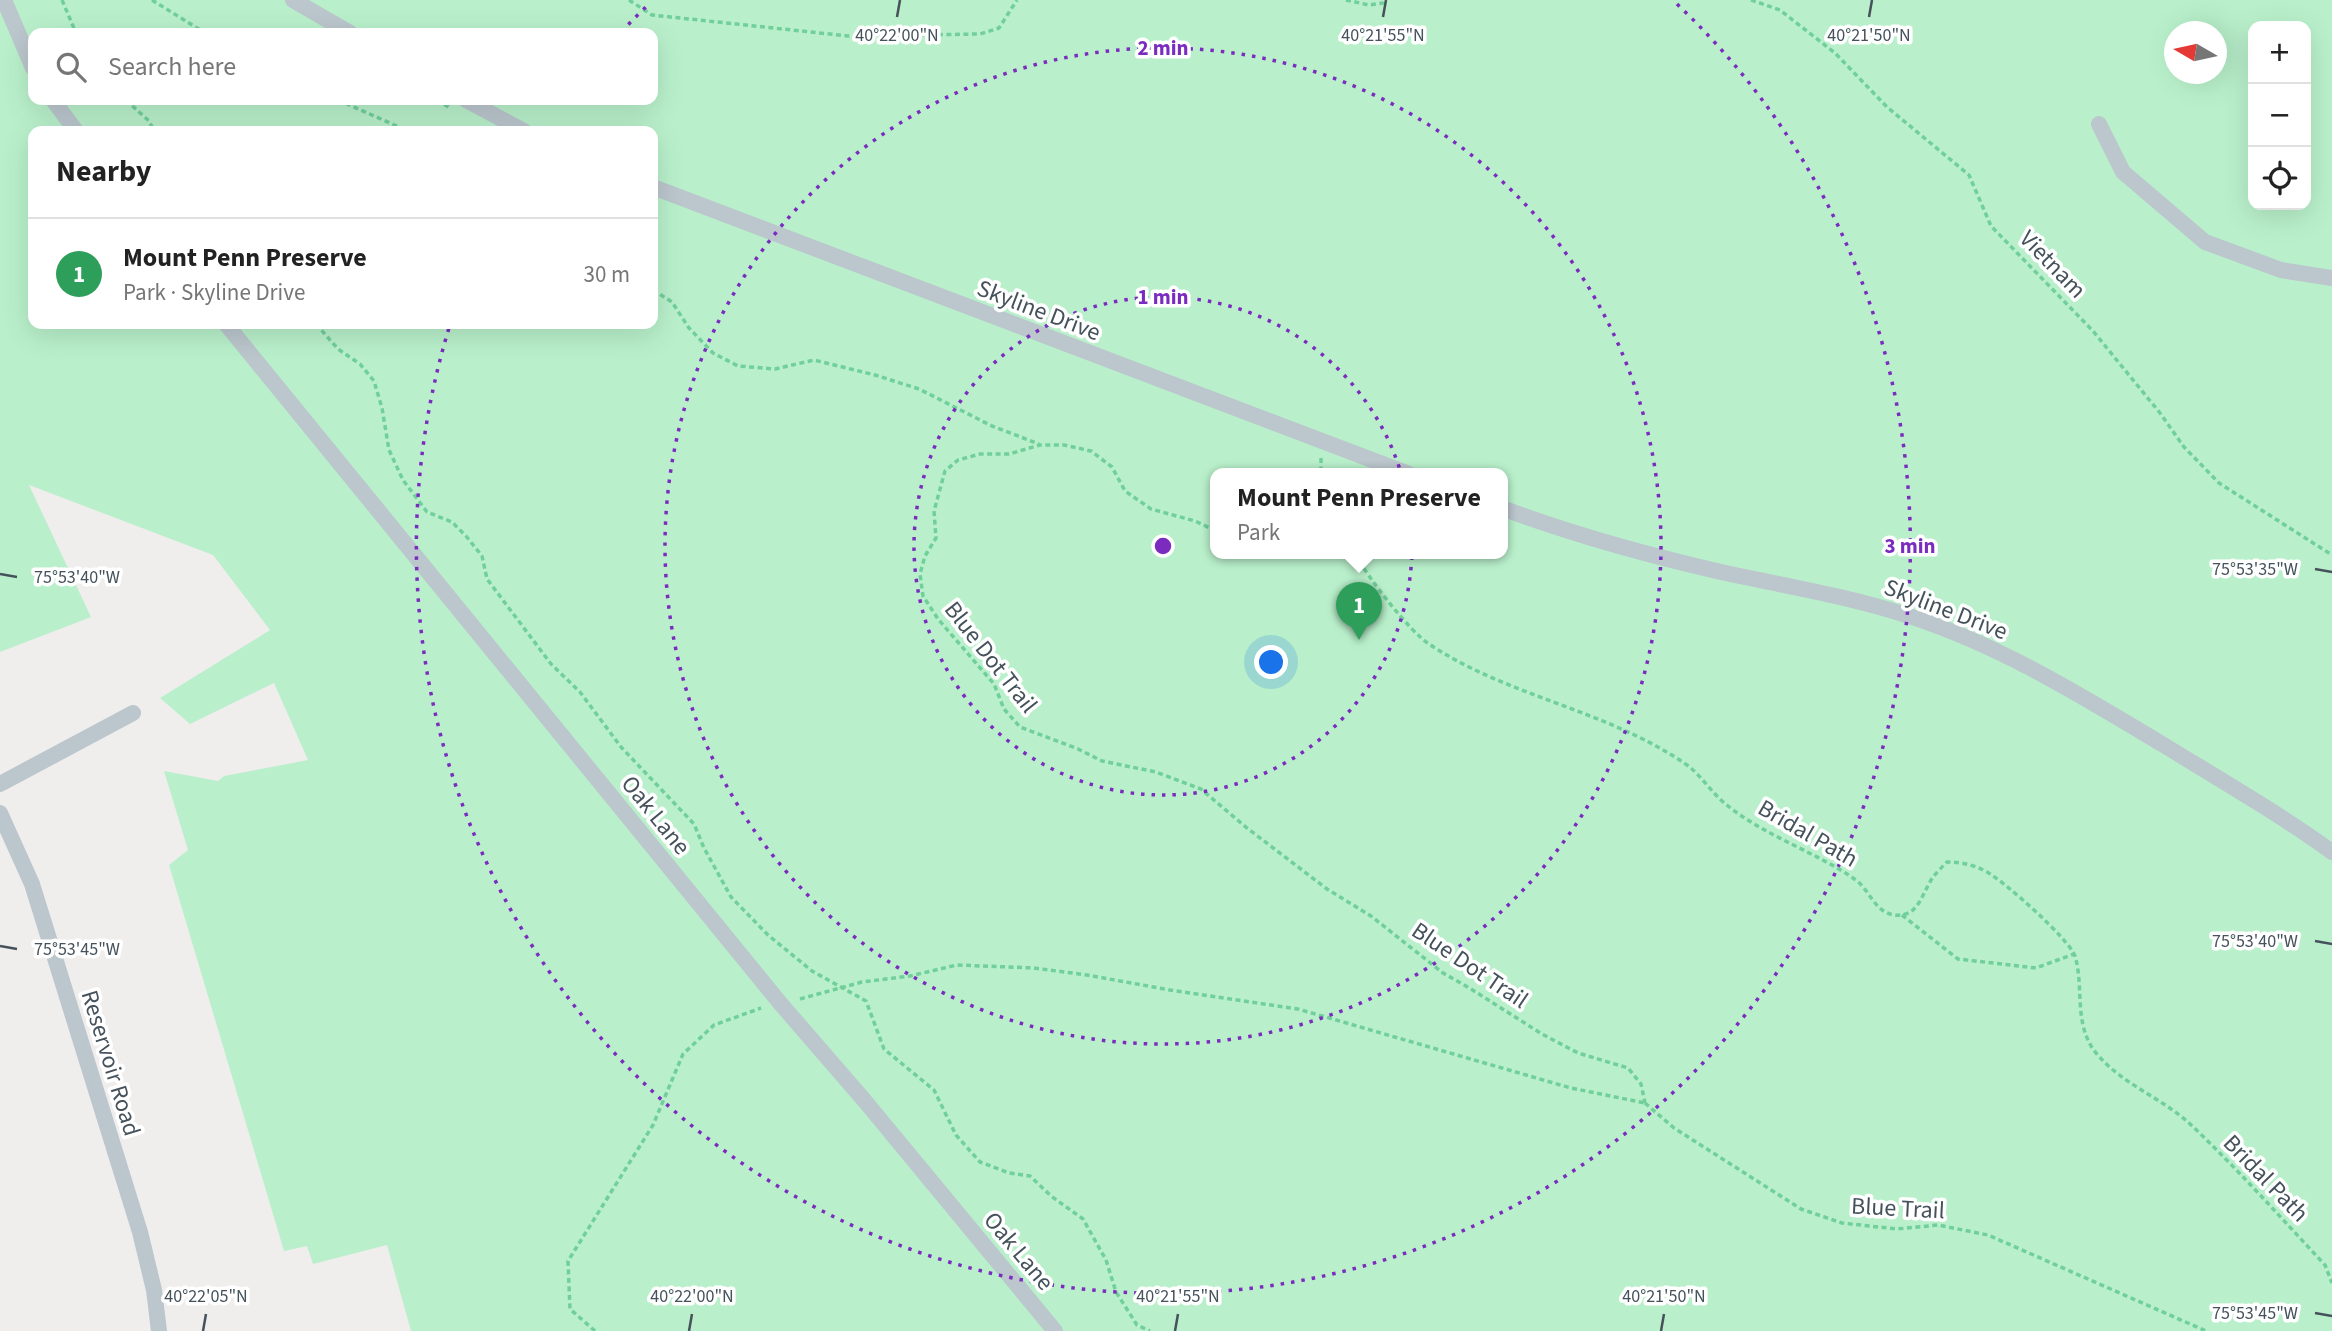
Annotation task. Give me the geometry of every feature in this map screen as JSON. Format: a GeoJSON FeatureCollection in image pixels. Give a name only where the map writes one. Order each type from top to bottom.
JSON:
{"type":"FeatureCollection","features":[{"type":"Feature","properties":{"kind":"street"},"geometry":{"type":"LineString","coordinates":[[4,0],[28,56]]}},
{"type":"Feature","properties":{"kind":"street"},"geometry":{"type":"LineString","coordinates":[[293,0],[342,28]]}},
{"type":"Feature","properties":{"kind":"street"},"geometry":{"type":"LineString","coordinates":[[57,105],[72,126]]}},
{"type":"Feature","properties":{"kind":"street"},"geometry":{"type":"LineString","coordinates":[[475,105],[515,126]]}},
{"type":"Feature","properties":{"kind":"street"},"geometry":{"type":"LineString","coordinates":[[2099,124],[2123,172],[2205,242],[2281,270],[2332,278]]}},
{"type":"Feature","properties":{"kind":"street","name":"Skyline Drive"},"geometry":{"type":"LineString","coordinates":[[658,189],[1393,468]]}},
{"type":"Feature","properties":{"kind":"street","name":"Oak Lane"},"geometry":{"type":"LineString","coordinates":[[230,329],[780,1003],[1055,1331]]}},
{"type":"Feature","properties":{"kind":"street","name":"Skyline Drive"},"geometry":{"type":"LineString","coordinates":[[1508,510],[1614,545],[1723,572],[1833,594],[1913,617],[1985,645],[2087,699],[2241,792],[2332,852]]}},
{"type":"Feature","properties":{"kind":"street"},"geometry":{"type":"LineString","coordinates":[[0,784],[133,713]]}},
{"type":"Feature","properties":{"kind":"street","name":"Reservoir Road"},"geometry":{"type":"LineString","coordinates":[[0,813],[32,884],[140,1232],[154,1290],[159,1331]]}},
{"type":"Feature","properties":{"kind":"path"},"geometry":{"type":"LineString","coordinates":[[62,0],[74,28]]}},
{"type":"Feature","properties":{"kind":"path"},"geometry":{"type":"LineString","coordinates":[[152,0],[197,28]]}},
{"type":"Feature","properties":{"kind":"path"},"geometry":{"type":"LineString","coordinates":[[629,0],[652,15],[848,36],[980,34],[999,28],[1017,0]]}},
{"type":"Feature","properties":{"kind":"path"},"geometry":{"type":"LineString","coordinates":[[1346,0],[1370,5],[1383,3],[1383,0]]}},
{"type":"Feature","properties":{"kind":"path","name":"Vietnam"},"geometry":{"type":"LineString","coordinates":[[1751,0],[1780,10],[1836,53],[1887,107],[1969,175],[1992,226],[2093,331],[2160,413],[2184,447],[2219,482],[2332,555]]}},
{"type":"Feature","properties":{"kind":"path"},"geometry":{"type":"LineString","coordinates":[[132,105],[152,126]]}},
{"type":"Feature","properties":{"kind":"path"},"geometry":{"type":"LineString","coordinates":[[349,105],[397,126]]}},
{"type":"Feature","properties":{"kind":"path"},"geometry":{"type":"LineString","coordinates":[[658,293],[673,302],[689,328],[713,353],[738,366],[775,369],[814,360],[875,375],[919,388],[992,426],[1041,444]]}},
{"type":"Feature","properties":{"kind":"path"},"geometry":{"type":"LineString","coordinates":[[320,329],[338,349],[360,364],[374,381],[382,408],[388,450],[403,480],[427,512],[452,522],[482,556],[487,579],[551,664],[580,692],[621,747],[694,824],[731,897],[777,942],[812,971],[866,1001],[884,1049],[934,1090],[956,1135],[980,1162],[1009,1173],[1030,1177],[1083,1219],[1106,1260],[1115,1292],[1137,1325],[1150,1331]]}},
{"type":"Feature","properties":{"kind":"path","name":"Blue Dot Trail"},"geometry":{"type":"LineString","coordinates":[[1210,528],[1195,521],[1151,509],[1125,491],[1112,467],[1091,451],[1064,445],[1041,444],[1009,454],[980,454],[958,460],[945,471],[934,511],[936,538],[925,556],[919,574],[923,596],[938,619],[994,684],[1003,709],[1020,727],[1102,761],[1156,772],[1201,789],[1247,828],[1328,889],[1370,916],[1443,973],[1578,1053],[1629,1068],[1641,1084],[1645,1103]]}},
{"type":"Feature","properties":{"kind":"path"},"geometry":{"type":"LineString","coordinates":[[1321,456],[1321,468]]}},
{"type":"Feature","properties":{"kind":"path","name":"Bridal Path"},"geometry":{"type":"LineString","coordinates":[[1358,559],[1426,643],[1485,676],[1577,710],[1653,743],[1689,767],[1727,806],[1766,831],[1824,859],[1859,883],[1880,909],[1892,915],[1902,915],[1958,959],[2036,968],[2074,954],[2079,982],[2080,1014],[2091,1046],[2106,1063],[2189,1123],[2325,1265],[2332,1283]]}},
{"type":"Feature","properties":{"kind":"path"},"geometry":{"type":"LineString","coordinates":[[1902,915],[1913,910],[1934,876],[1947,862],[1966,863],[1990,874],[2064,939],[2074,954]]}},
{"type":"Feature","properties":{"kind":"path"},"geometry":{"type":"LineString","coordinates":[[595,1331],[570,1310],[568,1261],[653,1125],[683,1054],[714,1025],[746,1012],[862,982],[911,976],[957,965],[1034,968],[1087,975],[1298,1009],[1571,1088],[1645,1103]]}},
{"type":"Feature","properties":{"kind":"path","name":"Blue Trail"},"geometry":{"type":"LineString","coordinates":[[1645,1103],[1674,1128],[1801,1209],[1842,1223],[1897,1229],[1938,1225],[1988,1235],[2206,1331]]}},
{"type":"Feature","properties":{"kind":"green space"},"geometry":{"type":"Polygon","coordinates":[[[0,0],[2332,0],[2332,1331],[411,1331],[387,1245],[313,1264],[307,1246],[284,1251],[169,865],[188,850],[164,771],[218,781],[224,776],[308,760],[274,683],[190,724],[160,698],[270,630],[213,555],[29,485],[91,617],[0,652],[0,0]]]}},
{"type":"Feature","properties":{"kind":"place","name":"Mount Penn Preserve"},"geometry":{"type":"Point","coordinates":[1359,640]}}]}
